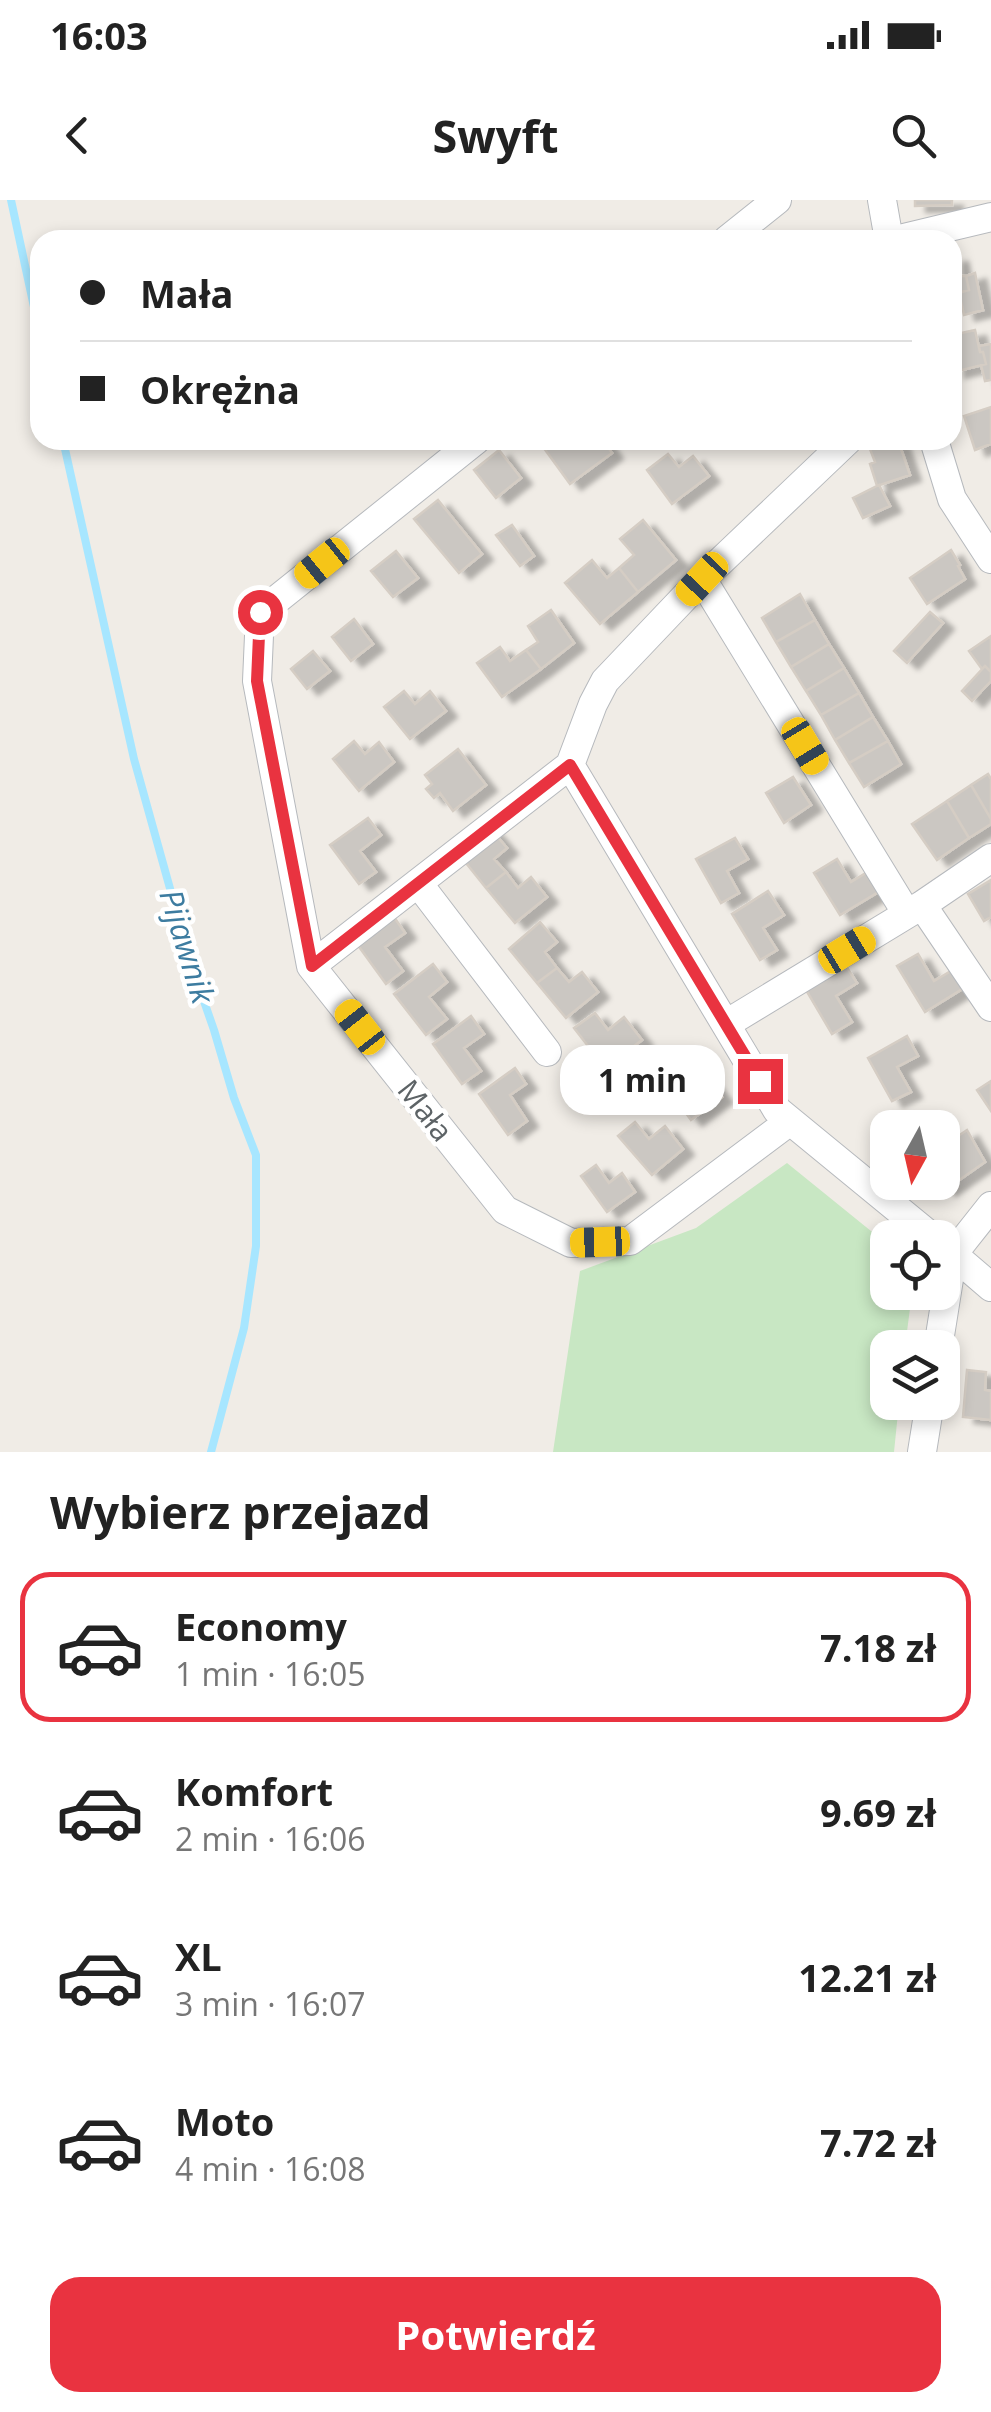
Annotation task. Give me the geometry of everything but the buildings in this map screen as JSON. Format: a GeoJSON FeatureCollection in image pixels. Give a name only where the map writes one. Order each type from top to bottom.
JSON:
{"type":"FeatureCollection","features":[{"type":"Feature","properties":{"kind":"street"},"geometry":{"type":"LineString","coordinates":[[740,230],[777,200]]}},
{"type":"Feature","properties":{"kind":"street"},"geometry":{"type":"LineString","coordinates":[[882,200],[890,230]]}},
{"type":"Feature","properties":{"kind":"street"},"geometry":{"type":"LineString","coordinates":[[935,230],[991,217]]}},
{"type":"Feature","properties":{"kind":"street","name":"Mała"},"geometry":{"type":"LineString","coordinates":[[463,450],[260,612],[257,681],[312,966],[505,1210],[570,1244],[630,1241],[790,1121]]}},
{"type":"Feature","properties":{"kind":"street"},"geometry":{"type":"LineString","coordinates":[[312,966],[570,765],[605,680],[702,579],[837,450]]}},
{"type":"Feature","properties":{"kind":"street"},"geometry":{"type":"LineString","coordinates":[[937,450],[952,499],[991,560]]}},
{"type":"Feature","properties":{"kind":"street"},"geometry":{"type":"LineString","coordinates":[[702,579],[915,909],[991,1007]]}},
{"type":"Feature","properties":{"kind":"street"},"geometry":{"type":"LineString","coordinates":[[570,765],[777,1110],[911,1220]]}},
{"type":"Feature","properties":{"kind":"street"},"geometry":{"type":"LineString","coordinates":[[726,1024],[991,858]]}},
{"type":"Feature","properties":{"kind":"street"},"geometry":{"type":"LineString","coordinates":[[418,883],[547,1052]]}},
{"type":"Feature","properties":{"kind":"street"},"geometry":{"type":"LineString","coordinates":[[960,1232],[991,1206]]}},
{"type":"Feature","properties":{"kind":"street"},"geometry":{"type":"LineString","coordinates":[[960,1261],[991,1287]]}},
{"type":"Feature","properties":{"kind":"street"},"geometry":{"type":"LineString","coordinates":[[922,1452],[927,1420]]}},
{"type":"Feature","properties":{"kind":"green space"},"geometry":{"type":"Polygon","coordinates":[[[787,1163],[870,1230],[870,1310],[910,1310],[907,1330],[870,1330],[870,1420],[897,1420],[894,1452],[553,1452],[580,1271],[696,1228],[787,1163]]]}},
{"type":"Feature","properties":{"kind":"waterway","name":"Pijawnik"},"geometry":{"type":"LineString","coordinates":[[11,200],[30,288]]}},
{"type":"Feature","properties":{"kind":"waterway","name":"Pijawnik"},"geometry":{"type":"LineString","coordinates":[[65,450],[134,759],[191,964],[256,1155],[256,1246],[244,1328],[211,1452]]}},
{"type":"Feature","properties":{"kind":"route"},"geometry":{"type":"LineString","coordinates":[[260,612],[257,681],[312,966],[570,765],[760,1081]]}}]}
